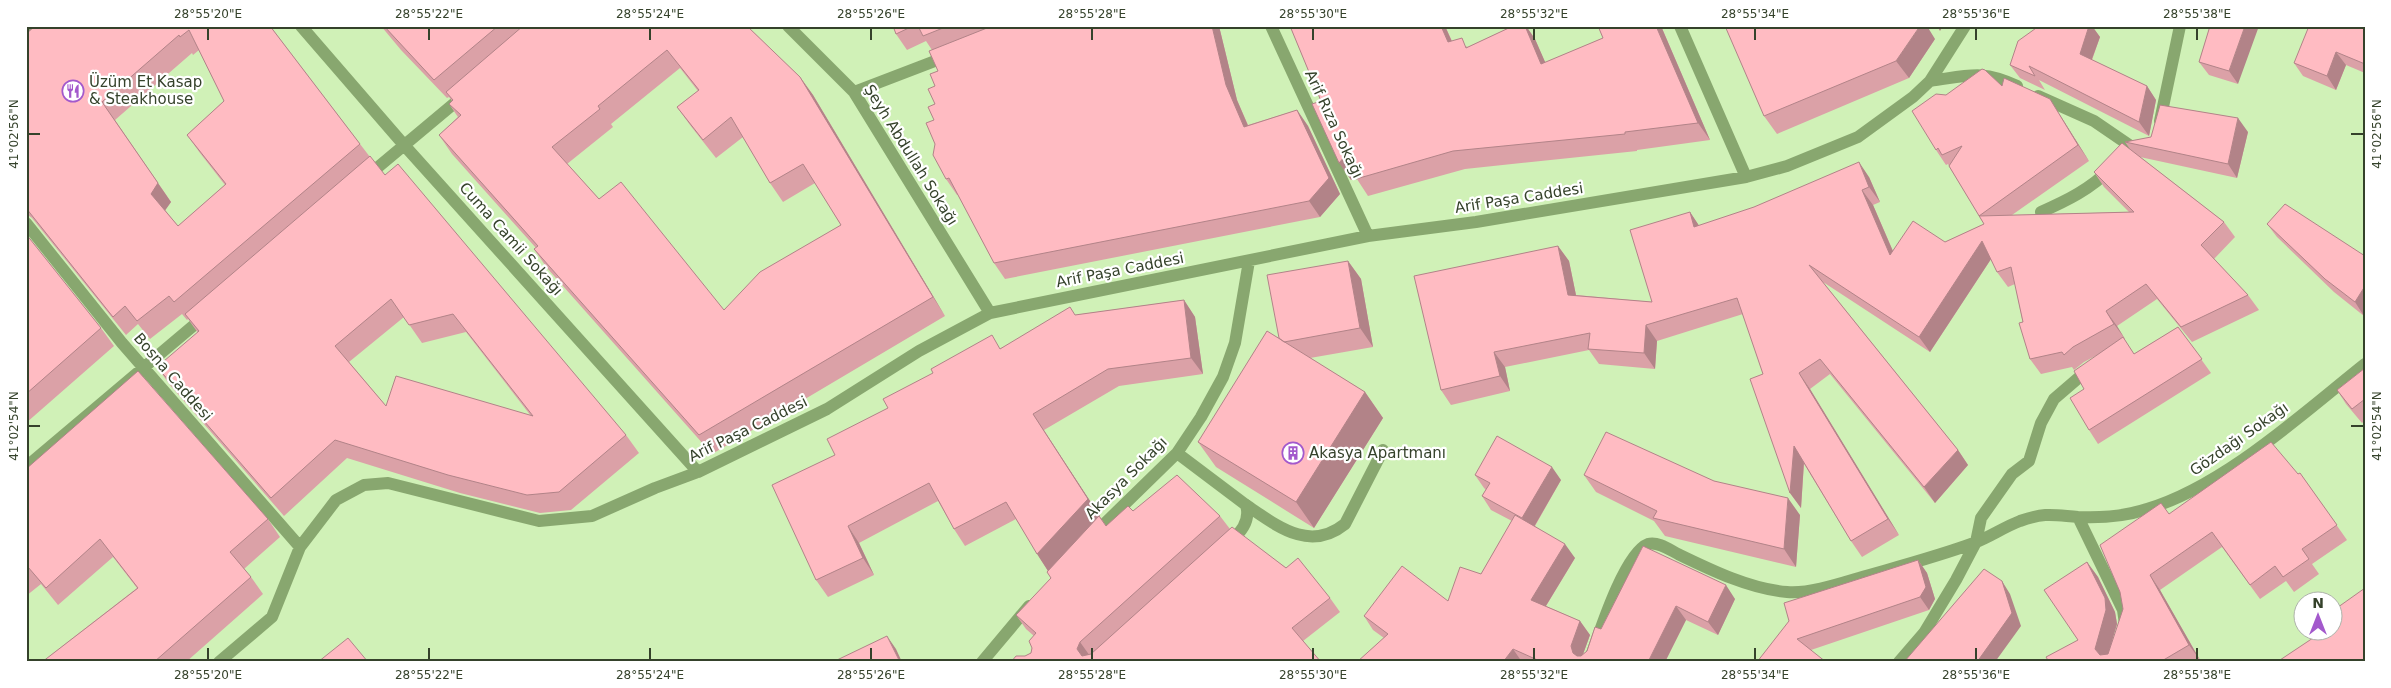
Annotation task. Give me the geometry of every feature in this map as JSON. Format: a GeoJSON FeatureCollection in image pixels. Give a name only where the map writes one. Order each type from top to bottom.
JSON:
{"type":"FeatureCollection","features":[{"type":"Feature","properties":{"kind":"street","name":"Cuma Camii Sokağı"},"geometry":{"type":"LineString","coordinates":[[300,26],[404,145],[698,472]]}},
{"type":"Feature","properties":{"kind":"street","name":"Şeyh Abdullah Sokağı"},"geometry":{"type":"LineString","coordinates":[[788,26],[854,92],[990,314]]}},
{"type":"Feature","properties":{"kind":"street","name":"Arif Rıza Sokağı"},"geometry":{"type":"LineString","coordinates":[[1271,26],[1368,236]]}},
{"type":"Feature","properties":{"kind":"street"},"geometry":{"type":"LineString","coordinates":[[1680,26],[1746,177]]}},
{"type":"Feature","properties":{"kind":"street","name":"Arif Paşa Caddesi"},"geometry":{"type":"LineString","coordinates":[[220,662],[272,617],[300,547],[336,500],[364,485],[388,483],[539,522],[592,516],[655,488],[698,472],[827,409],[919,351],[990,314],[1368,236],[1476,222],[1746,177],[1787,166],[1858,137],[1914,97],[1930,81],[1965,26]]}},
{"type":"Feature","properties":{"kind":"street"},"geometry":{"type":"LineString","coordinates":[[2157,136],[2180,26]]}},
{"type":"Feature","properties":{"kind":"street"},"geometry":{"type":"LineString","coordinates":[[854,92],[960,51]]}},
{"type":"Feature","properties":{"kind":"street"},"geometry":{"type":"LineString","coordinates":[[1930,81],[1983,74],[2000,78],[2094,121],[2126,153]]}},
{"type":"Feature","properties":{"kind":"street"},"geometry":{"type":"LineString","coordinates":[[352,190],[471,89]]}},
{"type":"Feature","properties":{"kind":"street"},"geometry":{"type":"LineString","coordinates":[[2041,212],[2068,200],[2100,179],[2126,153],[2147,146]]}},
{"type":"Feature","properties":{"kind":"street","name":"Bosna Caddesi"},"geometry":{"type":"LineString","coordinates":[[26,223],[143,368],[300,547]]}},
{"type":"Feature","properties":{"kind":"street","name":"Akasya Sokağı"},"geometry":{"type":"LineString","coordinates":[[1082,546],[1177,453],[1201,418],[1223,377],[1235,343],[1249,261]]}},
{"type":"Feature","properties":{"kind":"street"},"geometry":{"type":"LineString","coordinates":[[26,467],[218,304]]}},
{"type":"Feature","properties":{"kind":"street"},"geometry":{"type":"LineString","coordinates":[[1900,662],[1924,633],[1956,580],[1976,542],[1981,518],[2012,474],[2029,461],[2041,423],[2054,398],[2088,369],[2103,360]]}},
{"type":"Feature","properties":{"kind":"street","name":"Gözdağı Sokağı"},"geometry":{"type":"LineString","coordinates":[[1589,662],[1629,564],[1640,550],[1649,544],[1658,544],[1688,559],[1754,586],[1788,592],[1837,584],[1976,542],[2009,525],[2035,516],[2058,513],[2078,517],[2112,516],[2146,510],[2185,496],[2221,475],[2365,364]]}},
{"type":"Feature","properties":{"kind":"street"},"geometry":{"type":"LineString","coordinates":[[1177,453],[1246,505],[1282,529],[1294,534],[1314,536],[1337,530],[1345,524],[1383,450]]}},
{"type":"Feature","properties":{"kind":"street"},"geometry":{"type":"LineString","coordinates":[[1221,549],[1242,529],[1248,518],[1246,505]]}},
{"type":"Feature","properties":{"kind":"street"},"geometry":{"type":"LineString","coordinates":[[2078,517],[2123,610],[2125,626],[2122,638]]}},
{"type":"Feature","properties":{"kind":"street"},"geometry":{"type":"LineString","coordinates":[[982,662],[1038,595]]}},
{"type":"Feature","properties":{"kind":"building"},"geometry":{"type":"Polygon","coordinates":[[[35,26],[270,26],[360,144],[174,302],[169,296],[137,321],[125,306],[113,317],[26,208],[26,34],[35,26]],[[189,30],[180,37],[179,35],[102,102],[158,183],[151,194],[178,226],[226,184],[187,135],[224,101],[189,30]]]}},
{"type":"Feature","properties":{"kind":"building"},"geometry":{"type":"Polygon","coordinates":[[[384,26],[498,26],[434,80],[384,26]]]}},
{"type":"Feature","properties":{"kind":"building"},"geometry":{"type":"Polygon","coordinates":[[[523,26],[747,26],[800,77],[933,297],[699,435],[534,249],[538,246],[439,135],[461,115],[449,104],[453,100],[446,92],[523,26]],[[667,50],[598,106],[600,109],[552,147],[599,199],[621,182],[724,310],[760,272],[841,225],[803,164],[770,183],[731,117],[703,140],[677,107],[699,90],[667,50]]]}},
{"type":"Feature","properties":{"kind":"building"},"geometry":{"type":"Polygon","coordinates":[[[893,26],[913,26],[896,34],[893,26]]]}},
{"type":"Feature","properties":{"kind":"building"},"geometry":{"type":"Polygon","coordinates":[[[918,26],[948,26],[923,36],[918,26]]]}},
{"type":"Feature","properties":{"kind":"building"},"geometry":{"type":"Polygon","coordinates":[[[992,26],[1212,26],[1226,85],[1244,127],[1297,110],[1329,178],[1309,201],[994,263],[949,178],[946,179],[933,155],[935,144],[926,123],[934,120],[928,107],[935,104],[928,89],[935,86],[930,74],[938,71],[929,51],[992,26]]]}},
{"type":"Feature","properties":{"kind":"building"},"geometry":{"type":"Polygon","coordinates":[[[1290,26],[1441,26],[1448,42],[1462,38],[1466,48],[1513,26],[1525,26],[1541,64],[1603,38],[1598,26],[1656,26],[1698,123],[1625,132],[1625,134],[1453,151],[1356,179],[1345,156],[1339,163],[1312,104],[1321,101],[1290,26]]]}},
{"type":"Feature","properties":{"kind":"building"},"geometry":{"type":"Polygon","coordinates":[[[1725,26],[1920,26],[1896,61],[1764,116],[1725,26]]]}},
{"type":"Feature","properties":{"kind":"building"},"geometry":{"type":"Polygon","coordinates":[[[2039,26],[2089,26],[2080,54],[2147,86],[2139,122],[2029,66],[2035,76],[2010,65],[2018,41],[2039,26]]]}},
{"type":"Feature","properties":{"kind":"building"},"geometry":{"type":"Polygon","coordinates":[[[2210,26],[2245,26],[2229,71],[2199,62],[2210,26]]]}},
{"type":"Feature","properties":{"kind":"building"},"geometry":{"type":"Polygon","coordinates":[[[2309,26],[2365,26],[2365,64],[2336,52],[2327,76],[2294,63],[2309,26]]]}},
{"type":"Feature","properties":{"kind":"building"},"geometry":{"type":"Polygon","coordinates":[[[1982,69],[2002,86],[2004,78],[2050,99],[2078,145],[1979,216],[1949,166],[1962,146],[1942,155],[1938,148],[1936,150],[1912,111],[1936,94],[1946,95],[1982,69]]]}},
{"type":"Feature","properties":{"kind":"building"},"geometry":{"type":"Polygon","coordinates":[[[2160,105],[2238,118],[2228,164],[2125,142],[2151,137],[2160,105]]]}},
{"type":"Feature","properties":{"kind":"building"},"geometry":{"type":"Polygon","coordinates":[[[2122,143],[2224,222],[2201,245],[2248,295],[2181,327],[2146,284],[2106,311],[2114,324],[2073,347],[2064,355],[2062,352],[2030,359],[2019,323],[2023,322],[2011,267],[1997,272],[1982,241],[1919,337],[1809,265],[1958,450],[1924,487],[1820,359],[1799,373],[1888,519],[1851,541],[1794,446],[1790,493],[1750,379],[1763,374],[1737,298],[1646,325],[1644,353],[1588,349],[1590,333],[1494,352],[1500,376],[1441,390],[1414,276],[1558,246],[1568,295],[1652,302],[1630,230],[1690,212],[1694,227],[1754,207],[1859,162],[1869,187],[1862,190],[1890,255],[1913,221],[1945,242],[1984,224],[1979,216],[2134,212],[2094,172],[2122,143]]]}},
{"type":"Feature","properties":{"kind":"building"},"geometry":{"type":"Polygon","coordinates":[[[370,156],[385,175],[398,164],[626,435],[559,492],[527,495],[448,475],[335,440],[271,498],[157,367],[199,331],[185,314],[370,156]],[[391,299],[335,346],[386,406],[396,376],[533,416],[453,314],[409,325],[391,299]]]}},
{"type":"Feature","properties":{"kind":"building"},"geometry":{"type":"Polygon","coordinates":[[[2285,204],[2365,256],[2365,286],[2355,302],[2325,279],[2267,224],[2285,204]]]}},
{"type":"Feature","properties":{"kind":"building"},"geometry":{"type":"Polygon","coordinates":[[[26,234],[101,328],[26,394],[26,234]]]}},
{"type":"Feature","properties":{"kind":"building"},"geometry":{"type":"Polygon","coordinates":[[[1348,261],[1360,328],[1284,342],[1279,338],[1267,275],[1348,261]]]}},
{"type":"Feature","properties":{"kind":"building"},"geometry":{"type":"Polygon","coordinates":[[[1184,300],[1191,358],[1108,369],[1033,414],[1088,499],[1037,554],[1006,502],[954,529],[929,483],[848,526],[863,558],[816,580],[772,485],[835,455],[827,439],[888,408],[883,399],[933,373],[931,369],[992,335],[1000,349],[1070,307],[1075,315],[1184,300]]]}},
{"type":"Feature","properties":{"kind":"building"},"geometry":{"type":"Polygon","coordinates":[[[2178,327],[2202,359],[2089,430],[2070,398],[2084,389],[2074,371],[2123,337],[2134,354],[2178,327]]]}},
{"type":"Feature","properties":{"kind":"building","name":"Akasya Apartmanı"},"geometry":{"type":"Polygon","coordinates":[[[1267,331],[1365,392],[1296,502],[1198,442],[1267,331]]]}},
{"type":"Feature","properties":{"kind":"building"},"geometry":{"type":"Polygon","coordinates":[[[2365,368],[2365,399],[2352,409],[2337,390],[2365,368]]]}},
{"type":"Feature","properties":{"kind":"building"},"geometry":{"type":"Polygon","coordinates":[[[138,371],[268,519],[230,552],[251,577],[154,662],[42,662],[138,588],[100,539],[46,588],[28,567],[26,569],[26,469],[138,371]]]}},
{"type":"Feature","properties":{"kind":"building"},"geometry":{"type":"Polygon","coordinates":[[[1606,432],[1714,481],[1788,498],[1784,549],[1653,518],[1657,511],[1584,475],[1606,432]]]}},
{"type":"Feature","properties":{"kind":"building"},"geometry":{"type":"Polygon","coordinates":[[[1497,436],[1552,467],[1522,518],[1482,496],[1490,483],[1475,475],[1497,436]]]}},
{"type":"Feature","properties":{"kind":"building"},"geometry":{"type":"Polygon","coordinates":[[[2271,442],[2298,474],[2300,473],[2337,525],[2302,549],[2309,559],[2283,577],[2275,566],[2250,585],[2212,532],[2150,575],[2189,645],[2160,662],[2049,662],[2046,657],[2078,640],[2044,590],[2087,562],[2105,598],[2106,610],[2095,649],[2100,655],[2108,654],[2123,609],[2120,592],[2100,545],[2161,503],[2169,514],[2271,442]]]}},
{"type":"Feature","properties":{"kind":"building"},"geometry":{"type":"Polygon","coordinates":[[[1177,475],[1220,516],[1080,642],[1077,649],[1082,656],[1091,654],[1232,527],[1286,568],[1298,558],[1330,598],[1292,628],[1321,662],[1088,662],[1085,659],[1083,662],[1011,662],[1016,656],[1025,656],[1031,653],[1032,648],[1029,641],[1036,633],[1016,615],[1051,578],[1047,572],[1099,516],[1106,526],[1128,506],[1133,511],[1177,475]]]}},
{"type":"Feature","properties":{"kind":"building"},"geometry":{"type":"Polygon","coordinates":[[[1515,515],[1565,544],[1531,600],[1580,621],[1571,646],[1573,653],[1577,656],[1581,656],[1587,651],[1595,627],[1601,629],[1643,546],[1726,585],[1708,622],[1676,606],[1648,662],[1542,662],[1513,649],[1503,662],[1357,662],[1388,634],[1364,616],[1402,566],[1448,601],[1460,567],[1481,574],[1515,515]]]}},
{"type":"Feature","properties":{"kind":"building"},"geometry":{"type":"Polygon","coordinates":[[[1918,560],[1926,587],[1920,597],[1797,639],[1826,662],[1757,662],[1789,621],[1784,603],[1918,560]]]}},
{"type":"Feature","properties":{"kind":"building"},"geometry":{"type":"Polygon","coordinates":[[[1984,569],[2002,581],[2012,613],[1977,662],[1904,662],[1984,569]]]}},
{"type":"Feature","properties":{"kind":"building"},"geometry":{"type":"Polygon","coordinates":[[[2365,588],[2365,662],[2277,662],[2310,640],[2344,640],[2344,603],[2365,588]]]}},
{"type":"Feature","properties":{"kind":"building"},"geometry":{"type":"Polygon","coordinates":[[[887,636],[900,662],[838,662],[837,660],[887,636]]]}},
{"type":"Feature","properties":{"kind":"building"},"geometry":{"type":"Polygon","coordinates":[[[348,638],[368,662],[318,662],[348,638]]]}},
{"type":"Feature","properties":{"kind":"place","name":"Üzüm Et Kasap & Steakhouse"},"geometry":{"type":"Point","coordinates":[73,91]}},
{"type":"Feature","properties":{"kind":"place","name":"Akasya Apartmanı"},"geometry":{"type":"Point","coordinates":[1293,453]}}]}
